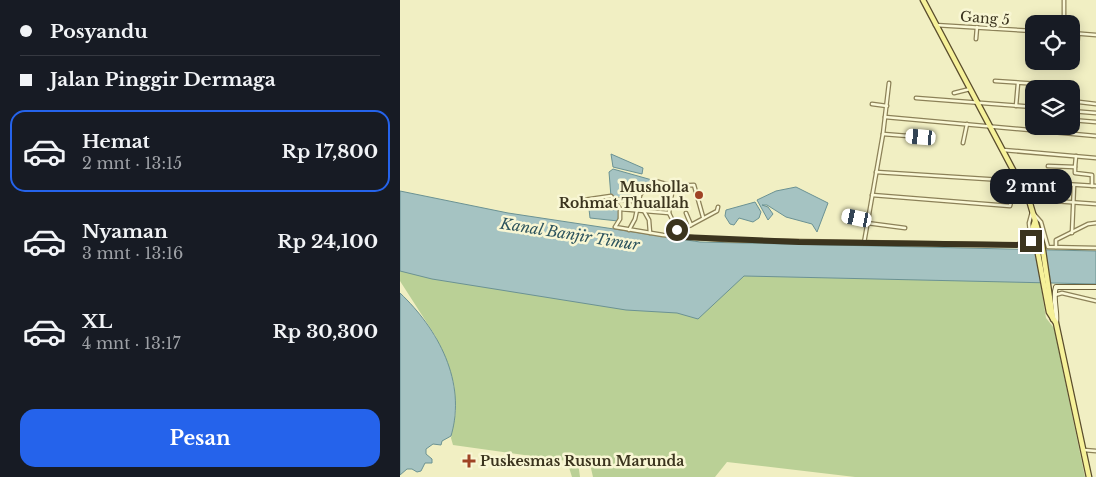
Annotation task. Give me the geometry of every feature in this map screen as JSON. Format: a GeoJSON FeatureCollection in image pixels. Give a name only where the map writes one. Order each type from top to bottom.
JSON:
{"type":"FeatureCollection","features":[{"type":"Feature","properties":{"kind":"main road"},"geometry":{"type":"LineString","coordinates":[[924,0],[1029,200],[1035,222],[1033,227],[1039,244],[1089,477]]}},
{"type":"Feature","properties":{"kind":"street"},"geometry":{"type":"LineString","coordinates":[[1064,0],[1064,15]]}},
{"type":"Feature","properties":{"kind":"street","name":"Gang 5"},"geometry":{"type":"LineString","coordinates":[[936,25],[1025,30]]}},
{"type":"Feature","properties":{"kind":"street"},"geometry":{"type":"LineString","coordinates":[[976,39],[977,27]]}},
{"type":"Feature","properties":{"kind":"street"},"geometry":{"type":"LineString","coordinates":[[1080,34],[1096,35]]}},
{"type":"Feature","properties":{"kind":"street"},"geometry":{"type":"LineString","coordinates":[[995,81],[1025,83]]}},
{"type":"Feature","properties":{"kind":"street"},"geometry":{"type":"LineString","coordinates":[[864,243],[883,134],[889,83]]}},
{"type":"Feature","properties":{"kind":"street"},"geometry":{"type":"LineString","coordinates":[[1016,106],[1018,83]]}},
{"type":"Feature","properties":{"kind":"street"},"geometry":{"type":"LineString","coordinates":[[954,93],[970,88]]}},
{"type":"Feature","properties":{"kind":"street"},"geometry":{"type":"LineString","coordinates":[[916,98],[1025,106]]}},
{"type":"Feature","properties":{"kind":"street"},"geometry":{"type":"LineString","coordinates":[[1080,102],[1096,104]]}},
{"type":"Feature","properties":{"kind":"street"},"geometry":{"type":"LineString","coordinates":[[872,104],[887,106]]}},
{"type":"Feature","properties":{"kind":"street"},"geometry":{"type":"LineString","coordinates":[[1080,112],[1096,113]]}},
{"type":"Feature","properties":{"kind":"street"},"geometry":{"type":"LineString","coordinates":[[885,118],[1096,136]]}},
{"type":"Feature","properties":{"kind":"street"},"geometry":{"type":"LineString","coordinates":[[1080,121],[1096,122]]}},
{"type":"Feature","properties":{"kind":"street"},"geometry":{"type":"LineString","coordinates":[[963,143],[967,124]]}},
{"type":"Feature","properties":{"kind":"street"},"geometry":{"type":"LineString","coordinates":[[883,134],[921,137]]}},
{"type":"Feature","properties":{"kind":"street"},"geometry":{"type":"LineString","coordinates":[[1003,150],[1096,158]]}},
{"type":"Feature","properties":{"kind":"street"},"geometry":{"type":"LineString","coordinates":[[1076,156],[1075,173],[1092,175],[1092,186]]}},
{"type":"Feature","properties":{"kind":"street"},"geometry":{"type":"LineString","coordinates":[[1048,166],[1075,167]]}},
{"type":"Feature","properties":{"kind":"street"},"geometry":{"type":"LineString","coordinates":[[876,172],[1096,186]]}},
{"type":"Feature","properties":{"kind":"street"},"geometry":{"type":"LineString","coordinates":[[563,202],[611,196],[614,199],[632,201],[655,181],[673,186],[694,185],[703,217]]}},
{"type":"Feature","properties":{"kind":"street"},"geometry":{"type":"LineString","coordinates":[[673,186],[670,213],[678,231],[716,212],[718,206]]}},
{"type":"Feature","properties":{"kind":"street"},"geometry":{"type":"LineString","coordinates":[[1072,233],[1074,186]]}},
{"type":"Feature","properties":{"kind":"street"},"geometry":{"type":"LineString","coordinates":[[629,230],[637,210],[640,194]]}},
{"type":"Feature","properties":{"kind":"street"},"geometry":{"type":"LineString","coordinates":[[872,195],[1010,206],[1012,198],[1096,204]]}},
{"type":"Feature","properties":{"kind":"street"},"geometry":{"type":"LineString","coordinates":[[614,199],[620,209],[620,219],[615,227],[698,239],[1027,245],[1031,241],[1029,222],[1032,211]]}},
{"type":"Feature","properties":{"kind":"street"},"geometry":{"type":"LineString","coordinates":[[620,209],[670,213]]}},
{"type":"Feature","properties":{"kind":"street"},"geometry":{"type":"LineString","coordinates":[[644,211],[649,220],[650,233]]}},
{"type":"Feature","properties":{"kind":"street"},"geometry":{"type":"LineString","coordinates":[[1032,211],[1041,222],[1047,245],[1096,248]]}},
{"type":"Feature","properties":{"kind":"street"},"geometry":{"type":"LineString","coordinates":[[686,212],[692,225]]}},
{"type":"Feature","properties":{"kind":"street"},"geometry":{"type":"LineString","coordinates":[[846,216],[867,222],[905,228]]}},
{"type":"Feature","properties":{"kind":"street"},"geometry":{"type":"LineString","coordinates":[[1056,247],[1056,240],[1088,224],[1096,223]]}},
{"type":"Feature","properties":{"kind":"street"},"geometry":{"type":"LineString","coordinates":[[682,230],[682,237]]}},
{"type":"Feature","properties":{"kind":"street"},"geometry":{"type":"LineString","coordinates":[[1055,321],[1058,314],[1055,289],[1058,286],[1096,287]]}},
{"type":"Feature","properties":{"kind":"street"},"geometry":{"type":"LineString","coordinates":[[1055,295],[1062,293],[1096,301]]}},
{"type":"Feature","properties":{"kind":"street"},"geometry":{"type":"LineString","coordinates":[[1082,450],[1096,451]]}},
{"type":"Feature","properties":{"kind":"green space"},"geometry":{"type":"Polygon","coordinates":[[[400,268],[1040,280],[1046,318],[1054,328],[1085,477],[855,477],[727,462],[715,477],[593,477],[590,464],[578,462],[580,477],[572,477],[567,461],[453,445],[451,438],[456,411],[454,384],[436,337],[400,281],[400,268]]]}},
{"type":"Feature","properties":{"kind":"water"},"geometry":{"type":"Polygon","coordinates":[[[611,154],[643,168],[642,174],[613,167],[611,154]]]}},
{"type":"Feature","properties":{"kind":"water"},"geometry":{"type":"Polygon","coordinates":[[[613,169],[652,180],[634,199],[612,197],[619,209],[618,221],[590,218],[588,200],[611,197],[609,172],[613,169]]]}},
{"type":"Feature","properties":{"kind":"water"},"geometry":{"type":"Polygon","coordinates":[[[796,187],[828,203],[817,232],[812,224],[786,217],[767,205],[762,205],[768,207],[773,214],[768,220],[757,200],[776,191],[796,187]]]}},
{"type":"Feature","properties":{"kind":"water","name":"Kanal Banjir Timur"},"geometry":{"type":"Polygon","coordinates":[[[400,191],[508,213],[700,242],[1096,251],[1096,284],[744,276],[698,319],[677,313],[626,310],[432,279],[400,271],[400,191]]]}},
{"type":"Feature","properties":{"kind":"water"},"geometry":{"type":"Polygon","coordinates":[[[755,202],[761,212],[759,218],[753,222],[739,218],[734,225],[730,224],[725,216],[726,210],[755,202]]]}},
{"type":"Feature","properties":{"kind":"water"},"geometry":{"type":"Polygon","coordinates":[[[400,293],[426,323],[446,358],[455,396],[455,416],[451,436],[442,441],[441,445],[433,444],[426,449],[426,454],[432,459],[432,463],[425,463],[421,471],[417,472],[407,469],[400,475],[400,293]]]}},
{"type":"Feature","properties":{"kind":"place","name":"Musholla Rohmat Thuallah"},"geometry":{"type":"Point","coordinates":[699,195]}},
{"type":"Feature","properties":{"kind":"place","name":"Puskesmas Rusun Marunda"},"geometry":{"type":"Point","coordinates":[469,461]}},
{"type":"Feature","properties":{"kind":"route"},"geometry":{"type":"LineString","coordinates":[[677,230],[682,230],[682,237],[708,240],[970,246],[1027,245],[1031,241]]}}]}
